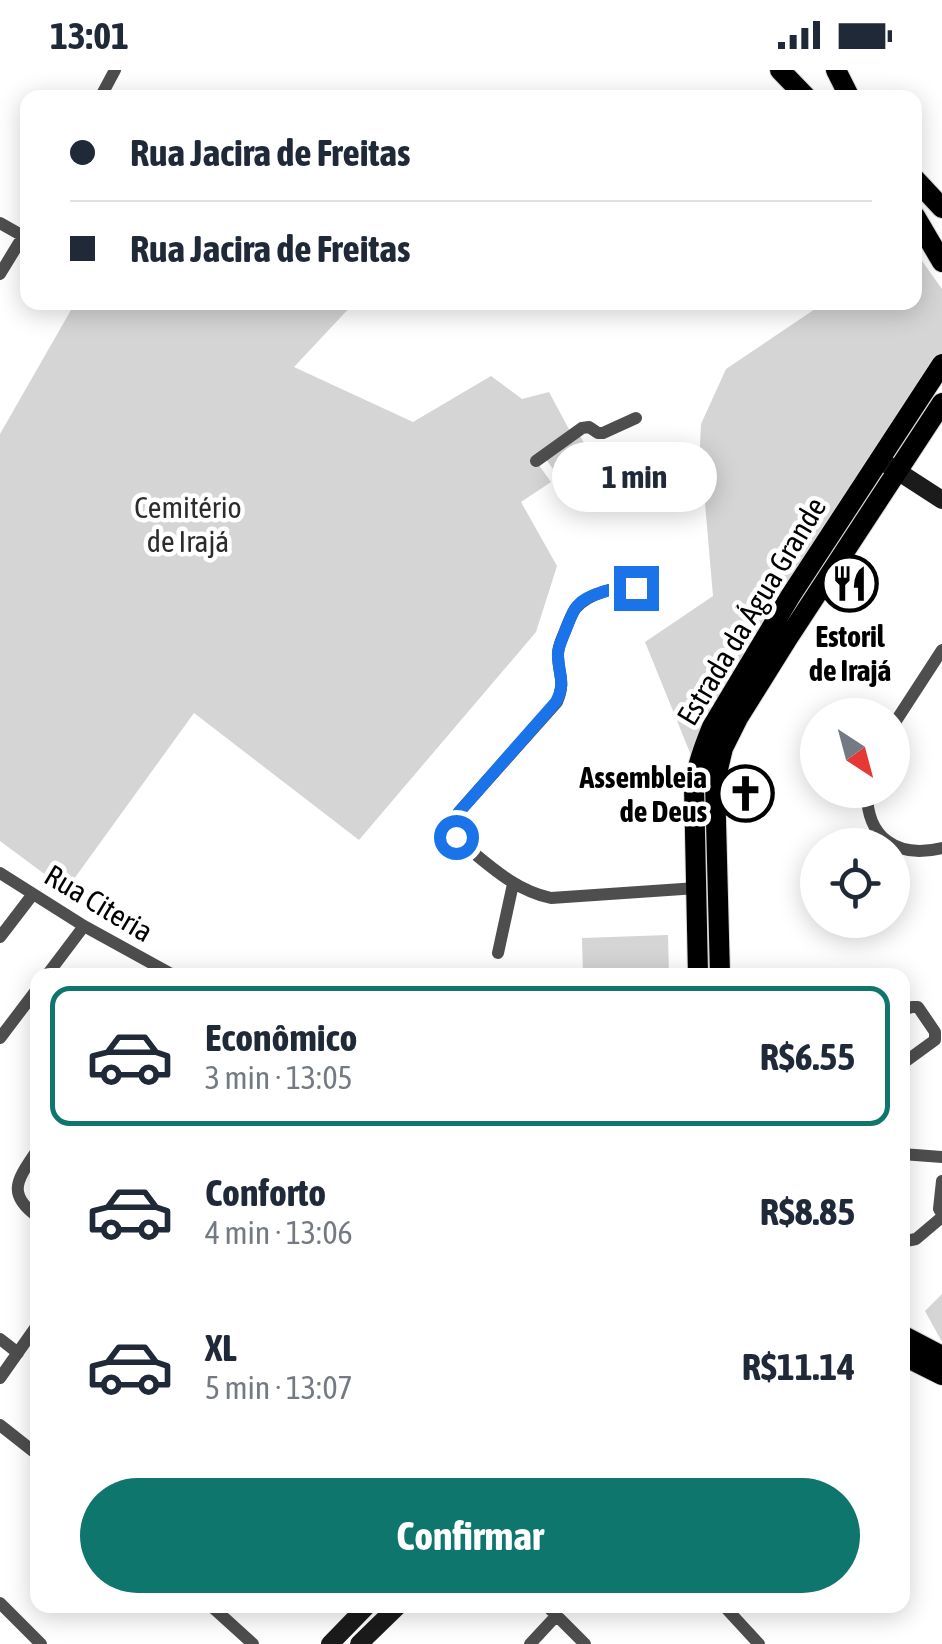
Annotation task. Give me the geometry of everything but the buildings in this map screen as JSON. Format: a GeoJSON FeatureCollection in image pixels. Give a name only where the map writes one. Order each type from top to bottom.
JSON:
{"type":"FeatureCollection","features":[{"type":"Feature","properties":{"kind":"main road"},"geometry":{"type":"LineString","coordinates":[[780,70],[799,90]]}},
{"type":"Feature","properties":{"kind":"main road"},"geometry":{"type":"LineString","coordinates":[[922,187],[942,208]]}},
{"type":"Feature","properties":{"kind":"main road"},"geometry":{"type":"LineString","coordinates":[[922,228],[942,262]]}},
{"type":"Feature","properties":{"kind":"main road","name":"Estrada da Água Grande"},"geometry":{"type":"LineString","coordinates":[[720,968],[715,782],[723,748],[888,465],[942,364]]}},
{"type":"Feature","properties":{"kind":"main road","name":"Estrada da Água Grande"},"geometry":{"type":"LineString","coordinates":[[698,968],[694,786],[712,726],[791,595],[888,465],[942,402]]}},
{"type":"Feature","properties":{"kind":"main road"},"geometry":{"type":"LineString","coordinates":[[888,465],[942,500]]}},
{"type":"Feature","properties":{"kind":"main road"},"geometry":{"type":"LineString","coordinates":[[910,1339],[942,1356]]}},
{"type":"Feature","properties":{"kind":"main road"},"geometry":{"type":"LineString","coordinates":[[910,1359],[942,1375]]}},
{"type":"Feature","properties":{"kind":"main road"},"geometry":{"type":"LineString","coordinates":[[330,1644],[360,1613]]}},
{"type":"Feature","properties":{"kind":"main road"},"geometry":{"type":"LineString","coordinates":[[360,1644],[391,1613]]}},
{"type":"Feature","properties":{"kind":"street"},"geometry":{"type":"LineString","coordinates":[[0,274],[20,240]]}},
{"type":"Feature","properties":{"kind":"street"},"geometry":{"type":"LineString","coordinates":[[536,461],[582,428],[603,433],[636,418]]}},
{"type":"Feature","properties":{"kind":"street"},"geometry":{"type":"LineString","coordinates":[[636,588],[616,588],[576,607],[559,647],[563,680],[556,702],[459,812],[453,830],[463,844],[512,884],[532,894],[552,898],[697,888]]}},
{"type":"Feature","properties":{"kind":"street"},"geometry":{"type":"LineString","coordinates":[[910,700],[942,650]]}},
{"type":"Feature","properties":{"kind":"street"},"geometry":{"type":"LineString","coordinates":[[869,808],[870,816],[886,840],[904,851],[942,848]]}},
{"type":"Feature","properties":{"kind":"street","name":"Rua Citeria"},"geometry":{"type":"LineString","coordinates":[[0,872],[149,968]]}},
{"type":"Feature","properties":{"kind":"street"},"geometry":{"type":"LineString","coordinates":[[498,953],[512,884]]}},
{"type":"Feature","properties":{"kind":"street"},"geometry":{"type":"LineString","coordinates":[[0,938],[33,894]]}},
{"type":"Feature","properties":{"kind":"street"},"geometry":{"type":"LineString","coordinates":[[52,968],[84,926]]}},
{"type":"Feature","properties":{"kind":"street"},"geometry":{"type":"LineString","coordinates":[[0,1038],[30,999]]}},
{"type":"Feature","properties":{"kind":"street"},"geometry":{"type":"LineString","coordinates":[[910,1007],[918,1008],[934,1032],[934,1040],[910,1059]]}},
{"type":"Feature","properties":{"kind":"street"},"geometry":{"type":"LineString","coordinates":[[910,1155],[942,1158]]}},
{"type":"Feature","properties":{"kind":"street"},"geometry":{"type":"LineString","coordinates":[[30,1161],[16,1191],[18,1200],[30,1210]]}},
{"type":"Feature","properties":{"kind":"street"},"geometry":{"type":"LineString","coordinates":[[910,1239],[942,1215],[942,1182]]}},
{"type":"Feature","properties":{"kind":"street"},"geometry":{"type":"LineString","coordinates":[[0,1378],[30,1336]]}},
{"type":"Feature","properties":{"kind":"street"},"geometry":{"type":"LineString","coordinates":[[0,1339],[18,1353]]}},
{"type":"Feature","properties":{"kind":"street"},"geometry":{"type":"LineString","coordinates":[[0,1425],[30,1449]]}},
{"type":"Feature","properties":{"kind":"street"},"geometry":{"type":"LineString","coordinates":[[0,1603],[40,1644]]}},
{"type":"Feature","properties":{"kind":"street"},"geometry":{"type":"LineString","coordinates":[[219,1613],[254,1644]]}},
{"type":"Feature","properties":{"kind":"street"},"geometry":{"type":"LineString","coordinates":[[731,1613],[760,1644]]}},
{"type":"Feature","properties":{"kind":"street"},"geometry":{"type":"LineString","coordinates":[[530,1644],[557,1615],[586,1644]]}},
{"type":"Feature","properties":{"kind":"green space"},"geometry":{"type":"Polygon","coordinates":[[[922,261],[942,289],[942,358],[695,765],[645,642],[713,596],[701,424],[726,369],[814,310],[922,310],[922,261]]]}},
{"type":"Feature","properties":{"kind":"green space","name":"Cemitério de Irajá"},"geometry":{"type":"Polygon","coordinates":[[[71,310],[347,310],[294,367],[413,422],[491,376],[522,399],[549,392],[571,433],[536,461],[551,482],[521,502],[557,566],[536,632],[359,840],[194,713],[66,890],[0,841],[0,434],[71,310]]]}},
{"type":"Feature","properties":{"kind":"green space"},"geometry":{"type":"Polygon","coordinates":[[[580,436],[590,453],[568,468],[564,462],[553,469],[545,458],[580,436]]]}},
{"type":"Feature","properties":{"kind":"green space"},"geometry":{"type":"Polygon","coordinates":[[[668,935],[669,968],[583,968],[582,938],[668,935]]]}},
{"type":"Feature","properties":{"kind":"green space"},"geometry":{"type":"Polygon","coordinates":[[[942,1294],[942,1342],[925,1311],[942,1294]]]}},
{"type":"Feature","properties":{"kind":"place","name":"Estoril de Irajá"},"geometry":{"type":"Point","coordinates":[850,583]}},
{"type":"Feature","properties":{"kind":"place","name":"Assembleia de Deus"},"geometry":{"type":"Point","coordinates":[746,794]}},
{"type":"Feature","properties":{"kind":"route"},"geometry":{"type":"LineString","coordinates":[[456,837],[453,830],[459,812],[562,691],[559,647],[576,607],[616,588],[636,588]]}}]}
